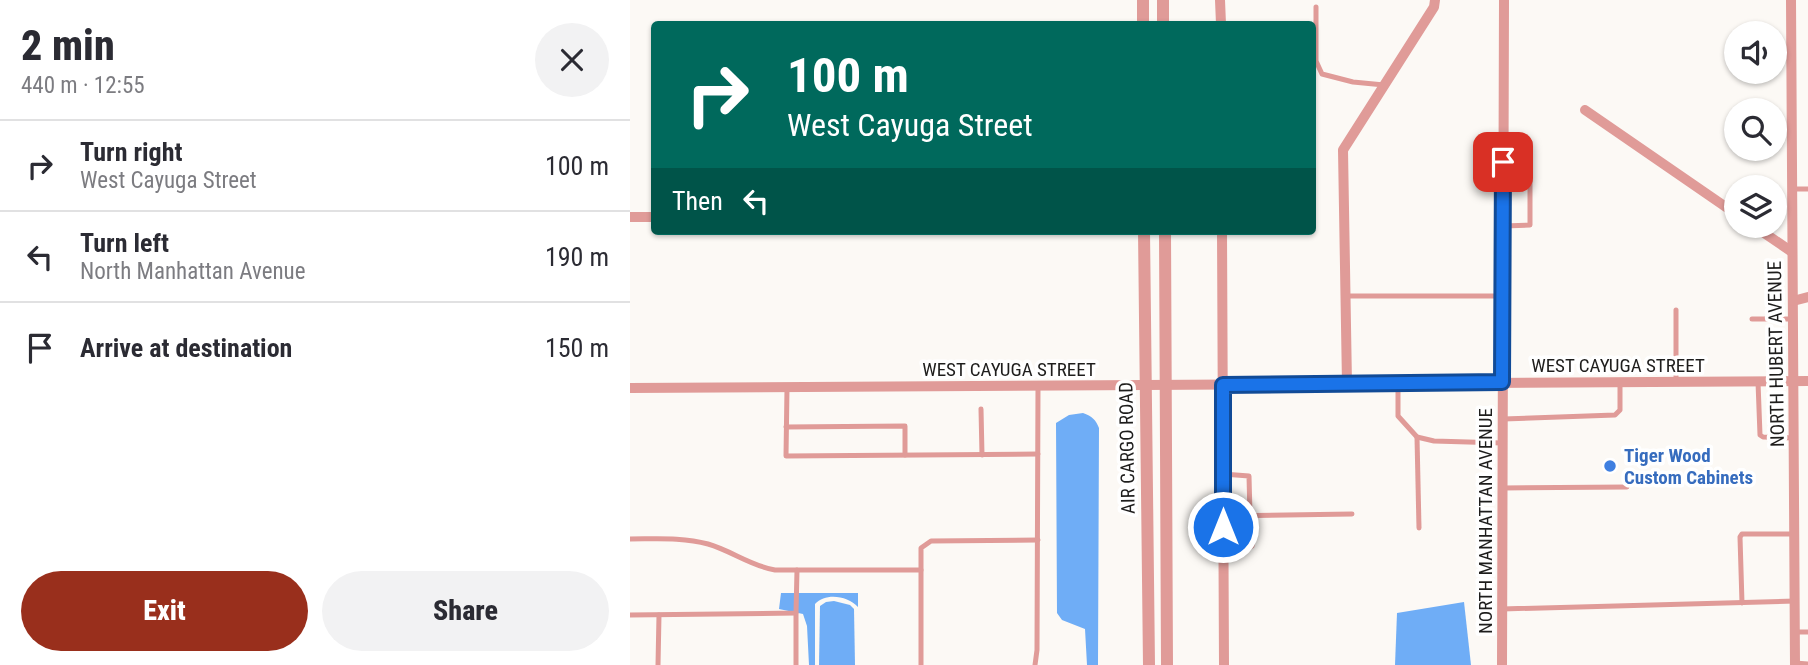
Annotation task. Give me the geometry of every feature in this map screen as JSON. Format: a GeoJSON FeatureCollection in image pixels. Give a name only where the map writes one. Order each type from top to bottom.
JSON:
{"type":"FeatureCollection","features":[{"type":"Feature","properties":{"kind":"street"},"geometry":{"type":"LineString","coordinates":[[1143,0],[1143,21]]}},
{"type":"Feature","properties":{"kind":"street"},"geometry":{"type":"LineString","coordinates":[[1163,0],[1163,21]]}},
{"type":"Feature","properties":{"kind":"street"},"geometry":{"type":"LineString","coordinates":[[1220,0],[1221,21]]}},
{"type":"Feature","properties":{"kind":"street"},"geometry":{"type":"LineString","coordinates":[[1347,384],[1343,149],[1434,7],[1435,0]]}},
{"type":"Feature","properties":{"kind":"street","name":"NORTH MANHATTAN AVENUE"},"geometry":{"type":"LineString","coordinates":[[1502,665],[1504,0]]}},
{"type":"Feature","properties":{"kind":"street","name":"NORTH HUBERT AVENUE"},"geometry":{"type":"LineString","coordinates":[[1791,0],[1795,664]]}},
{"type":"Feature","properties":{"kind":"street"},"geometry":{"type":"LineString","coordinates":[[1585,110],[1724,206]]}},
{"type":"Feature","properties":{"kind":"street"},"geometry":{"type":"LineString","coordinates":[[630,217],[651,217]]}},
{"type":"Feature","properties":{"kind":"street","name":"AIR CARGO ROAD"},"geometry":{"type":"LineString","coordinates":[[1144,235],[1149,665]]}},
{"type":"Feature","properties":{"kind":"street","name":"AIR CARGO ROAD"},"geometry":{"type":"LineString","coordinates":[[1165,235],[1167,665]]}},
{"type":"Feature","properties":{"kind":"street"},"geometry":{"type":"LineString","coordinates":[[1222,235],[1224,665]]}},
{"type":"Feature","properties":{"kind":"street"},"geometry":{"type":"LineString","coordinates":[[1772,238],[1793,252]]}},
{"type":"Feature","properties":{"kind":"street"},"geometry":{"type":"LineString","coordinates":[[1793,302],[1808,297]]}},
{"type":"Feature","properties":{"kind":"street","name":"WEST CAYUGA STREET"},"geometry":{"type":"LineString","coordinates":[[630,388],[1808,381]]}},
{"type":"Feature","properties":{"kind":"lane"},"geometry":{"type":"LineString","coordinates":[[1316,7],[1316,61],[1322,74],[1353,82],[1384,85]]}},
{"type":"Feature","properties":{"kind":"lane"},"geometry":{"type":"LineString","coordinates":[[1503,141],[1530,142],[1530,225],[1503,226]]}},
{"type":"Feature","properties":{"kind":"lane"},"geometry":{"type":"LineString","coordinates":[[1792,189],[1808,189]]}},
{"type":"Feature","properties":{"kind":"lane"},"geometry":{"type":"LineString","coordinates":[[1345,296],[1502,296]]}},
{"type":"Feature","properties":{"kind":"lane"},"geometry":{"type":"LineString","coordinates":[[1676,310],[1676,382]]}},
{"type":"Feature","properties":{"kind":"lane"},"geometry":{"type":"LineString","coordinates":[[1752,319],[1794,319]]}},
{"type":"Feature","properties":{"kind":"lane"},"geometry":{"type":"LineString","coordinates":[[1502,419],[1615,415],[1620,410],[1620,382]]}},
{"type":"Feature","properties":{"kind":"lane"},"geometry":{"type":"LineString","coordinates":[[1758,382],[1760,435],[1794,438]]}},
{"type":"Feature","properties":{"kind":"lane"},"geometry":{"type":"LineString","coordinates":[[1398,383],[1398,416],[1417,437],[1434,441],[1502,443]]}},
{"type":"Feature","properties":{"kind":"lane"},"geometry":{"type":"LineString","coordinates":[[1035,665],[1038,386]]}},
{"type":"Feature","properties":{"kind":"lane"},"geometry":{"type":"LineString","coordinates":[[787,388],[786,456],[1038,454]]}},
{"type":"Feature","properties":{"kind":"lane"},"geometry":{"type":"LineString","coordinates":[[981,409],[982,455]]}},
{"type":"Feature","properties":{"kind":"lane"},"geometry":{"type":"LineString","coordinates":[[786,427],[905,426],[905,455]]}},
{"type":"Feature","properties":{"kind":"lane"},"geometry":{"type":"LineString","coordinates":[[1417,437],[1419,528]]}},
{"type":"Feature","properties":{"kind":"lane"},"geometry":{"type":"LineString","coordinates":[[1223,474],[1249,476],[1250,515]]}},
{"type":"Feature","properties":{"kind":"lane"},"geometry":{"type":"LineString","coordinates":[[1502,488],[1627,487]]}},
{"type":"Feature","properties":{"kind":"lane"},"geometry":{"type":"LineString","coordinates":[[1223,521],[1250,515],[1352,514]]}},
{"type":"Feature","properties":{"kind":"lane"},"geometry":{"type":"LineString","coordinates":[[1223,521],[1249,527],[1253,533],[1252,546],[1224,548]]}},
{"type":"Feature","properties":{"kind":"lane"},"geometry":{"type":"LineString","coordinates":[[1742,603],[1742,534],[1795,534]]}},
{"type":"Feature","properties":{"kind":"lane"},"geometry":{"type":"LineString","coordinates":[[630,539],[706,543],[758,567],[775,570],[920,570]]}},
{"type":"Feature","properties":{"kind":"lane"},"geometry":{"type":"LineString","coordinates":[[921,665],[921,548],[931,541],[1038,540]]}},
{"type":"Feature","properties":{"kind":"lane"},"geometry":{"type":"LineString","coordinates":[[796,665],[797,570]]}},
{"type":"Feature","properties":{"kind":"lane"},"geometry":{"type":"LineString","coordinates":[[1502,609],[1795,601]]}},
{"type":"Feature","properties":{"kind":"lane"},"geometry":{"type":"LineString","coordinates":[[630,615],[796,613]]}},
{"type":"Feature","properties":{"kind":"lane"},"geometry":{"type":"LineString","coordinates":[[659,615],[659,665]]}},
{"type":"Feature","properties":{"kind":"lane"},"geometry":{"type":"LineString","coordinates":[[1795,632],[1808,632]]}},
{"type":"Feature","properties":{"kind":"lane"},"geometry":{"type":"LineString","coordinates":[[1795,664],[1808,664]]}},
{"type":"Feature","properties":{"kind":"water"},"geometry":{"type":"Polygon","coordinates":[[[1069,415],[1089,415],[1099,428],[1098,665],[1087,665],[1085,629],[1062,620],[1057,613],[1056,423],[1069,415]]]}},
{"type":"Feature","properties":{"kind":"water"},"geometry":{"type":"Polygon","coordinates":[[[781,593],[858,593],[858,607],[849,600],[837,597],[825,598],[815,604],[815,665],[809,665],[807,626],[803,614],[779,609],[781,593]]]}},
{"type":"Feature","properties":{"kind":"water"},"geometry":{"type":"Polygon","coordinates":[[[834,601],[850,605],[854,609],[855,665],[819,665],[820,606],[834,601]]]}},
{"type":"Feature","properties":{"kind":"water"},"geometry":{"type":"Polygon","coordinates":[[[1464,602],[1471,665],[1395,665],[1397,613],[1464,602]]]}},
{"type":"Feature","properties":{"kind":"place","name":"Tiger Wood Custom Cabinets"},"geometry":{"type":"Point","coordinates":[1610,466]}},
{"type":"Feature","properties":{"kind":"route"},"geometry":{"type":"LineString","coordinates":[[1223,527],[1223,385],[1502,382],[1503,162]]}}]}
